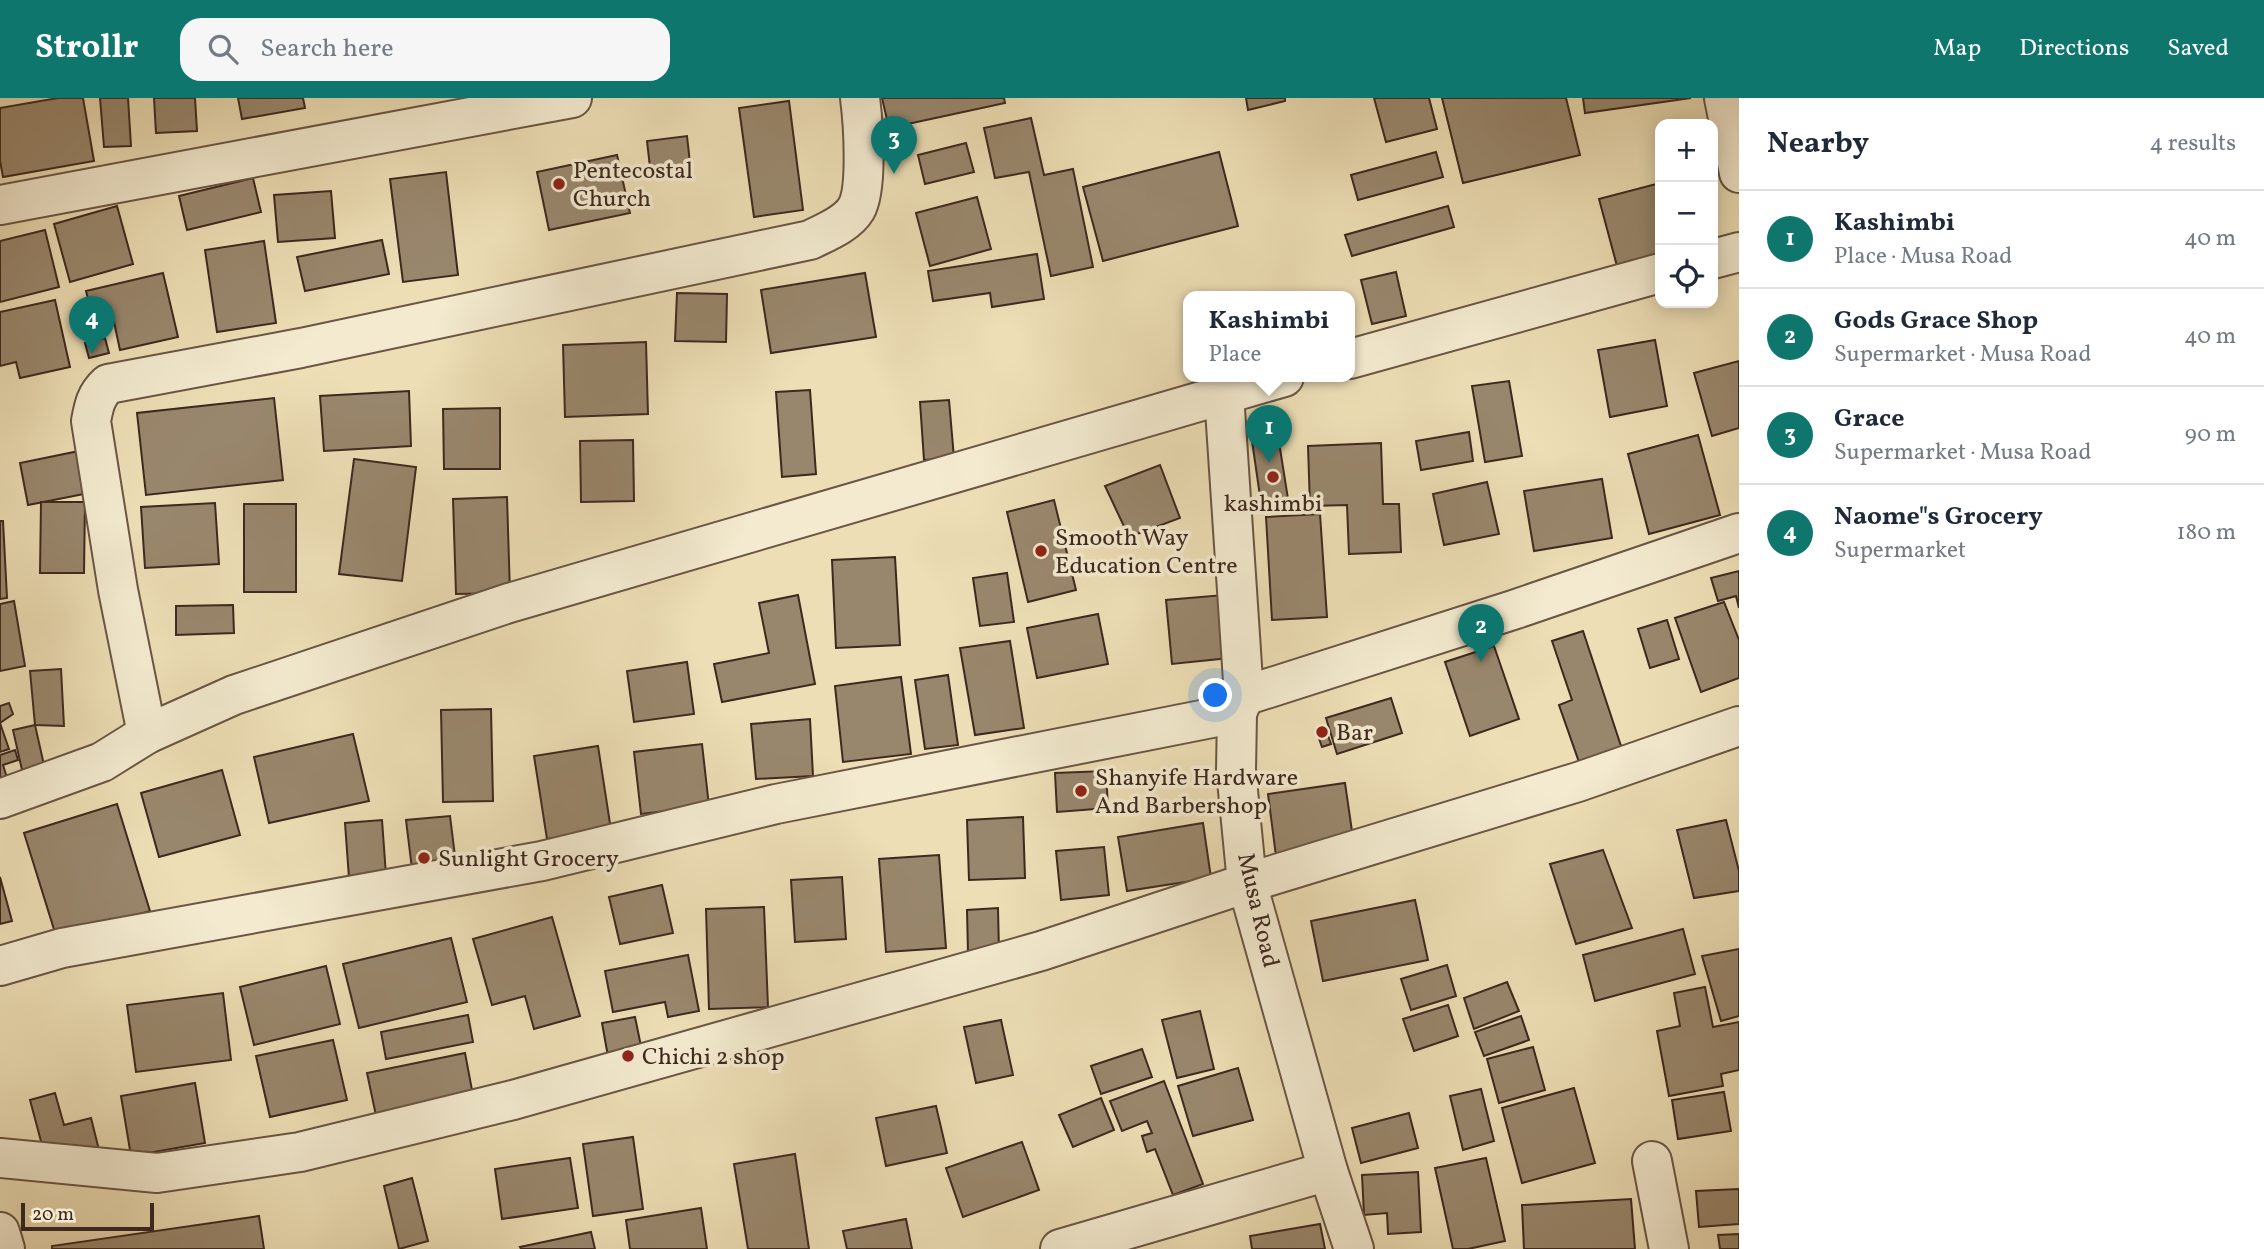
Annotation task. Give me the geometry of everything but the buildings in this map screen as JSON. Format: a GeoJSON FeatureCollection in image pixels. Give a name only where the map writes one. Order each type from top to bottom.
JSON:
{"type":"FeatureCollection","features":[{"type":"Feature","properties":{"kind":"street"},"geometry":{"type":"LineString","coordinates":[[0,205],[572,98]]}},
{"type":"Feature","properties":{"kind":"street"},"geometry":{"type":"LineString","coordinates":[[147,734],[118,590],[92,421],[99,392],[108,384],[300,348],[810,240],[838,226],[856,209],[863,186],[860,98]]}},
{"type":"Feature","properties":{"kind":"street"},"geometry":{"type":"LineString","coordinates":[[1724,98],[1739,173]]}},
{"type":"Feature","properties":{"kind":"street"},"geometry":{"type":"LineString","coordinates":[[1718,258],[1739,252]]}},
{"type":"Feature","properties":{"kind":"street"},"geometry":{"type":"LineString","coordinates":[[1355,357],[1655,274]]}},
{"type":"Feature","properties":{"kind":"street"},"geometry":{"type":"LineString","coordinates":[[0,799],[102,762],[147,734],[234,695],[509,603],[1266,382]]}},
{"type":"Feature","properties":{"kind":"street","name":"Musa Road"},"geometry":{"type":"LineString","coordinates":[[1224,394],[1241,704],[1236,770],[1247,883],[1328,1171],[1354,1249]]}},
{"type":"Feature","properties":{"kind":"street"},"geometry":{"type":"LineString","coordinates":[[0,966],[62,948],[542,861],[776,804],[1241,704],[1739,533]]}},
{"type":"Feature","properties":{"kind":"street"},"geometry":{"type":"LineString","coordinates":[[0,1158],[157,1173],[300,1152],[513,1100],[1041,951],[1247,883],[1578,782],[1739,726]]}},
{"type":"Feature","properties":{"kind":"street"},"geometry":{"type":"LineString","coordinates":[[1652,1161],[1669,1249]]}},
{"type":"Feature","properties":{"kind":"street"},"geometry":{"type":"LineString","coordinates":[[1078,1247],[1328,1171]]}},
{"type":"Feature","properties":{"kind":"street"},"geometry":{"type":"LineString","coordinates":[[0,1232],[5,1249]]}},
{"type":"Feature","properties":{"kind":"place","name":"Grace"},"geometry":{"type":"Point","coordinates":[894,174]}},
{"type":"Feature","properties":{"kind":"place","name":"Pentecostal Church"},"geometry":{"type":"Point","coordinates":[559,184]}},
{"type":"Feature","properties":{"kind":"place","name":"Naome\"s Grocery"},"geometry":{"type":"Point","coordinates":[92,354]}},
{"type":"Feature","properties":{"kind":"place","name":"Kashimbi"},"geometry":{"type":"Point","coordinates":[1269,463]}},
{"type":"Feature","properties":{"kind":"place","name":"kashimbi"},"geometry":{"type":"Point","coordinates":[1273,477]}},
{"type":"Feature","properties":{"kind":"place","name":"Smooth Way Education Centre"},"geometry":{"type":"Point","coordinates":[1041,551]}},
{"type":"Feature","properties":{"kind":"place","name":"Gods Grace Shop"},"geometry":{"type":"Point","coordinates":[1481,662]}},
{"type":"Feature","properties":{"kind":"place","name":"Bar"},"geometry":{"type":"Point","coordinates":[1322,732]}},
{"type":"Feature","properties":{"kind":"place","name":"Shanyife Hardware And Barbershop"},"geometry":{"type":"Point","coordinates":[1081,791]}},
{"type":"Feature","properties":{"kind":"place","name":"Sunlight Grocery"},"geometry":{"type":"Point","coordinates":[424,858]}},
{"type":"Feature","properties":{"kind":"place","name":"Chichi 2 shop"},"geometry":{"type":"Point","coordinates":[628,1056]}}]}
